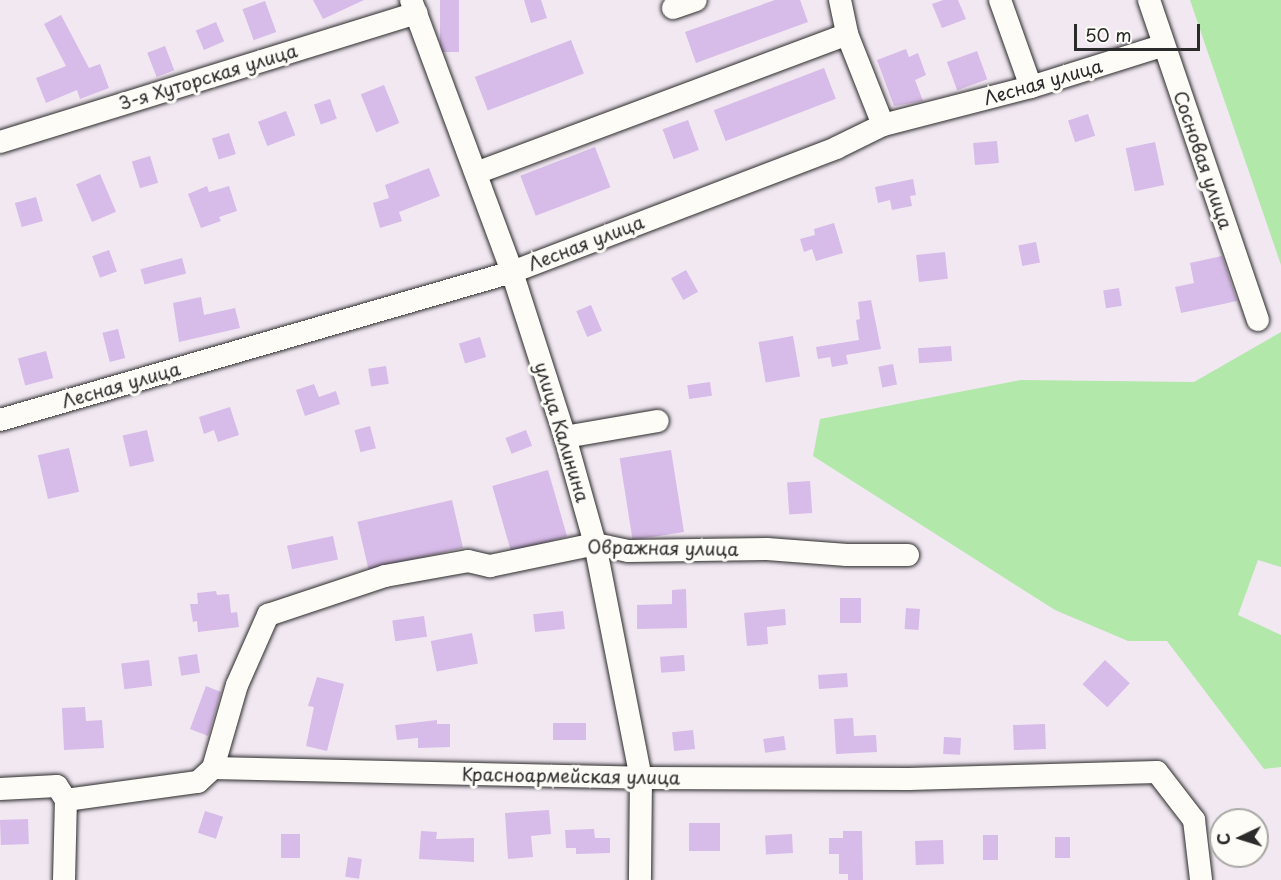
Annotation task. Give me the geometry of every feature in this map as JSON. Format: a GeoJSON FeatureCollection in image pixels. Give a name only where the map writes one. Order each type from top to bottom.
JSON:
{"type":"FeatureCollection","features":[{"type":"Feature","properties":{"kind":"street"},"geometry":{"type":"LineString","coordinates":[[673,8],[696,0]]}},
{"type":"Feature","properties":{"kind":"street"},"geometry":{"type":"LineString","coordinates":[[840,0],[847,34],[883,125]]}},
{"type":"Feature","properties":{"kind":"street"},"geometry":{"type":"LineString","coordinates":[[1000,0],[1031,87]]}},
{"type":"Feature","properties":{"kind":"street","name":"Сосновая улица"},"geometry":{"type":"LineString","coordinates":[[1149,0],[1258,320]]}},
{"type":"Feature","properties":{"kind":"street","name":"3-я Хуторская улица"},"geometry":{"type":"LineString","coordinates":[[0,142],[413,6]]}},
{"type":"Feature","properties":{"kind":"street","name":"улица Калинина"},"geometry":{"type":"LineString","coordinates":[[413,6],[512,272],[596,544],[641,778],[640,880]]}},
{"type":"Feature","properties":{"kind":"street"},"geometry":{"type":"LineString","coordinates":[[476,173],[847,34]]}},
{"type":"Feature","properties":{"kind":"street","name":"Лесная улица"},"geometry":{"type":"LineString","coordinates":[[0,420],[512,272],[836,148],[883,125],[1031,87],[1164,45]]}},
{"type":"Feature","properties":{"kind":"street"},"geometry":{"type":"LineString","coordinates":[[565,438],[658,421]]}},
{"type":"Feature","properties":{"kind":"street","name":"Овражная улица"},"geometry":{"type":"LineString","coordinates":[[213,768],[237,685],[268,615],[385,576],[468,561],[490,566],[596,544],[628,551],[768,549],[846,555],[908,555]]}},
{"type":"Feature","properties":{"kind":"street"},"geometry":{"type":"LineString","coordinates":[[66,800],[198,782],[213,768]]}},
{"type":"Feature","properties":{"kind":"street","name":"Красноармейская улица"},"geometry":{"type":"LineString","coordinates":[[213,768],[641,778],[909,779],[1157,772],[1194,820],[1201,880]]}},
{"type":"Feature","properties":{"kind":"street"},"geometry":{"type":"LineString","coordinates":[[0,789],[57,786],[66,800],[64,880]]}},
{"type":"Feature","properties":{"kind":"green space"},"geometry":{"type":"Polygon","coordinates":[[[1190,0],[1281,0],[1281,265],[1207,50],[1190,0]]]}},
{"type":"Feature","properties":{"kind":"green space"},"geometry":{"type":"Polygon","coordinates":[[[1281,332],[1281,567],[1258,560],[1238,615],[1281,635],[1281,767],[1264,769],[1167,641],[1128,641],[1055,610],[813,456],[820,419],[1021,380],[1194,382],[1281,332]]]}},
{"type":"Feature","properties":{"kind":"building"},"geometry":{"type":"Polygon","coordinates":[[[313,0],[364,0],[323,19],[313,0]]]}},
{"type":"Feature","properties":{"kind":"building"},"geometry":{"type":"Polygon","coordinates":[[[440,0],[459,0],[459,52],[440,52],[440,0]]]}},
{"type":"Feature","properties":{"kind":"building"},"geometry":{"type":"Polygon","coordinates":[[[524,0],[541,0],[547,18],[531,23],[524,0]]]}},
{"type":"Feature","properties":{"kind":"building"},"geometry":{"type":"Polygon","coordinates":[[[775,0],[800,0],[808,22],[696,63],[685,32],[775,0]]]}},
{"type":"Feature","properties":{"kind":"building"},"geometry":{"type":"Polygon","coordinates":[[[943,0],[958,0],[966,19],[942,28],[932,4],[943,0]]]}},
{"type":"Feature","properties":{"kind":"building"},"geometry":{"type":"Polygon","coordinates":[[[265,1],[276,32],[254,40],[242,9],[265,1]]]}},
{"type":"Feature","properties":{"kind":"building"},"geometry":{"type":"Polygon","coordinates":[[[61,15],[89,68],[100,64],[109,88],[80,99],[77,90],[46,103],[36,78],[66,66],[44,24],[61,15]]]}},
{"type":"Feature","properties":{"kind":"building"},"geometry":{"type":"Polygon","coordinates":[[[216,22],[224,41],[204,50],[196,31],[216,22]]]}},
{"type":"Feature","properties":{"kind":"building"},"geometry":{"type":"Polygon","coordinates":[[[571,40],[584,74],[488,111],[475,77],[571,40]]]}},
{"type":"Feature","properties":{"kind":"building"},"geometry":{"type":"Polygon","coordinates":[[[165,46],[174,70],[157,77],[147,53],[165,46]]]}},
{"type":"Feature","properties":{"kind":"building"},"geometry":{"type":"Polygon","coordinates":[[[906,49],[909,57],[918,53],[926,75],[915,80],[923,101],[894,106],[877,60],[906,49]]]}},
{"type":"Feature","properties":{"kind":"building"},"geometry":{"type":"Polygon","coordinates":[[[977,51],[987,79],[957,90],[947,62],[977,51]]]}},
{"type":"Feature","properties":{"kind":"building"},"geometry":{"type":"Polygon","coordinates":[[[824,68],[836,99],[726,141],[714,110],[824,68]]]}},
{"type":"Feature","properties":{"kind":"building"},"geometry":{"type":"Polygon","coordinates":[[[384,85],[399,123],[376,132],[361,94],[384,85]]]}},
{"type":"Feature","properties":{"kind":"building"},"geometry":{"type":"Polygon","coordinates":[[[330,99],[337,119],[321,124],[314,105],[330,99]]]}},
{"type":"Feature","properties":{"kind":"building"},"geometry":{"type":"Polygon","coordinates":[[[286,111],[295,135],[267,146],[258,122],[286,111]]]}},
{"type":"Feature","properties":{"kind":"building"},"geometry":{"type":"Polygon","coordinates":[[[1088,114],[1095,136],[1075,142],[1068,120],[1088,114]]]}},
{"type":"Feature","properties":{"kind":"building"},"geometry":{"type":"Polygon","coordinates":[[[688,120],[699,150],[674,159],[663,129],[688,120]]]}},
{"type":"Feature","properties":{"kind":"building"},"geometry":{"type":"Polygon","coordinates":[[[229,133],[236,154],[219,159],[212,139],[229,133]]]}},
{"type":"Feature","properties":{"kind":"building"},"geometry":{"type":"Polygon","coordinates":[[[997,141],[999,163],[975,165],[973,143],[997,141]]]}},
{"type":"Feature","properties":{"kind":"building"},"geometry":{"type":"Polygon","coordinates":[[[1155,142],[1164,185],[1135,191],[1126,148],[1155,142]]]}},
{"type":"Feature","properties":{"kind":"building"},"geometry":{"type":"Polygon","coordinates":[[[595,147],[610,187],[536,216],[520,176],[595,147]]]}},
{"type":"Feature","properties":{"kind":"building"},"geometry":{"type":"Polygon","coordinates":[[[150,156],[158,183],[140,188],[132,162],[150,156]]]}},
{"type":"Feature","properties":{"kind":"building"},"geometry":{"type":"Polygon","coordinates":[[[429,168],[440,196],[399,212],[402,221],[380,228],[373,203],[389,198],[385,185],[429,168]]]}},
{"type":"Feature","properties":{"kind":"building"},"geometry":{"type":"Polygon","coordinates":[[[100,174],[116,212],[92,222],[76,184],[100,174]]]}},
{"type":"Feature","properties":{"kind":"building"},"geometry":{"type":"Polygon","coordinates":[[[913,179],[916,195],[910,196],[912,206],[892,210],[890,200],[878,203],[875,187],[913,179]]]}},
{"type":"Feature","properties":{"kind":"building"},"geometry":{"type":"Polygon","coordinates":[[[207,186],[209,192],[229,186],[237,211],[219,217],[221,221],[201,228],[188,194],[207,186]]]}},
{"type":"Feature","properties":{"kind":"building"},"geometry":{"type":"Polygon","coordinates":[[[36,197],[43,221],[22,227],[15,203],[36,197]]]}},
{"type":"Feature","properties":{"kind":"building"},"geometry":{"type":"Polygon","coordinates":[[[834,223],[843,253],[816,261],[812,249],[804,252],[800,239],[815,235],[814,229],[834,223]]]}},
{"type":"Feature","properties":{"kind":"building"},"geometry":{"type":"Polygon","coordinates":[[[1036,242],[1040,263],[1022,266],[1018,245],[1036,242]]]}},
{"type":"Feature","properties":{"kind":"building"},"geometry":{"type":"Polygon","coordinates":[[[109,250],[117,272],[100,278],[92,256],[109,250]]]}},
{"type":"Feature","properties":{"kind":"building"},"geometry":{"type":"Polygon","coordinates":[[[945,252],[948,279],[919,282],[916,255],[945,252]]]}},
{"type":"Feature","properties":{"kind":"building"},"geometry":{"type":"Polygon","coordinates":[[[1222,256],[1237,301],[1181,313],[1175,287],[1194,283],[1190,263],[1222,256]]]}},
{"type":"Feature","properties":{"kind":"building"},"geometry":{"type":"Polygon","coordinates":[[[182,258],[186,273],[145,285],[140,269],[182,258]]]}},
{"type":"Feature","properties":{"kind":"building"},"geometry":{"type":"Polygon","coordinates":[[[686,270],[698,292],[683,300],[671,278],[686,270]]]}},
{"type":"Feature","properties":{"kind":"building"},"geometry":{"type":"Polygon","coordinates":[[[1119,288],[1122,306],[1106,308],[1103,291],[1119,288]]]}},
{"type":"Feature","properties":{"kind":"building"},"geometry":{"type":"Polygon","coordinates":[[[201,297],[204,315],[235,308],[240,328],[179,342],[173,303],[201,297]]]}},
{"type":"Feature","properties":{"kind":"building"},"geometry":{"type":"Polygon","coordinates":[[[871,300],[881,349],[846,355],[848,364],[832,367],[830,357],[818,359],[816,347],[859,340],[856,320],[860,319],[858,302],[871,300]]]}},
{"type":"Feature","properties":{"kind":"building"},"geometry":{"type":"Polygon","coordinates":[[[591,305],[602,331],[587,337],[576,311],[591,305]]]}},
{"type":"Feature","properties":{"kind":"building"},"geometry":{"type":"Polygon","coordinates":[[[118,329],[125,358],[110,362],[102,333],[118,329]]]}},
{"type":"Feature","properties":{"kind":"building"},"geometry":{"type":"Polygon","coordinates":[[[793,336],[800,376],[766,382],[759,342],[793,336]]]}},
{"type":"Feature","properties":{"kind":"building"},"geometry":{"type":"Polygon","coordinates":[[[480,337],[486,357],[465,364],[459,343],[480,337]]]}},
{"type":"Feature","properties":{"kind":"building"},"geometry":{"type":"Polygon","coordinates":[[[951,346],[952,361],[919,363],[918,348],[951,346]]]}},
{"type":"Feature","properties":{"kind":"building"},"geometry":{"type":"Polygon","coordinates":[[[46,351],[53,378],[25,386],[18,359],[46,351]]]}},
{"type":"Feature","properties":{"kind":"building"},"geometry":{"type":"Polygon","coordinates":[[[893,364],[897,385],[882,387],[878,367],[893,364]]]}},
{"type":"Feature","properties":{"kind":"building"},"geometry":{"type":"Polygon","coordinates":[[[386,366],[389,384],[371,387],[368,369],[386,366]]]}},
{"type":"Feature","properties":{"kind":"building"},"geometry":{"type":"Polygon","coordinates":[[[710,382],[712,396],[689,399],[687,385],[710,382]]]}},
{"type":"Feature","properties":{"kind":"building"},"geometry":{"type":"Polygon","coordinates":[[[314,384],[319,397],[336,391],[340,404],[305,416],[296,390],[314,384]]]}},
{"type":"Feature","properties":{"kind":"building"},"geometry":{"type":"Polygon","coordinates":[[[230,407],[239,435],[218,442],[214,430],[204,434],[199,417],[230,407]]]}},
{"type":"Feature","properties":{"kind":"building"},"geometry":{"type":"Polygon","coordinates":[[[370,426],[376,448],[360,452],[355,430],[370,426]]]}},
{"type":"Feature","properties":{"kind":"building"},"geometry":{"type":"Polygon","coordinates":[[[147,430],[154,461],[130,467],[123,436],[147,430]]]}},
{"type":"Feature","properties":{"kind":"building"},"geometry":{"type":"Polygon","coordinates":[[[526,430],[532,446],[512,454],[505,438],[526,430]]]}},
{"type":"Feature","properties":{"kind":"building"},"geometry":{"type":"Polygon","coordinates":[[[69,448],[79,492],[48,499],[38,455],[69,448]]]}},
{"type":"Feature","properties":{"kind":"building"},"geometry":{"type":"Polygon","coordinates":[[[671,450],[684,532],[633,540],[620,458],[671,450]]]}},
{"type":"Feature","properties":{"kind":"building"},"geometry":{"type":"Polygon","coordinates":[[[548,470],[567,536],[511,552],[492,486],[548,470]]]}},
{"type":"Feature","properties":{"kind":"building"},"geometry":{"type":"Polygon","coordinates":[[[810,481],[812,513],[789,515],[787,483],[810,481]]]}},
{"type":"Feature","properties":{"kind":"building"},"geometry":{"type":"Polygon","coordinates":[[[452,500],[463,548],[369,570],[357,522],[452,500]]]}},
{"type":"Feature","properties":{"kind":"building"},"geometry":{"type":"Polygon","coordinates":[[[333,536],[338,559],[292,569],[287,546],[333,536]]]}},
{"type":"Feature","properties":{"kind":"building"},"geometry":{"type":"Polygon","coordinates":[[[686,589],[687,628],[637,629],[637,605],[672,604],[672,590],[686,589]]]}},
{"type":"Feature","properties":{"kind":"building"},"geometry":{"type":"Polygon","coordinates":[[[216,591],[217,595],[229,594],[231,613],[237,612],[239,627],[198,632],[197,621],[193,622],[190,604],[198,604],[197,593],[216,591]]]}},
{"type":"Feature","properties":{"kind":"building"},"geometry":{"type":"Polygon","coordinates":[[[840,598],[861,598],[861,623],[840,623],[840,598]]]}},
{"type":"Feature","properties":{"kind":"building"},"geometry":{"type":"Polygon","coordinates":[[[906,608],[920,609],[919,630],[905,629],[906,608]]]}},
{"type":"Feature","properties":{"kind":"building"},"geometry":{"type":"Polygon","coordinates":[[[785,609],[786,625],[767,627],[768,644],[747,646],[744,613],[785,609]]]}},
{"type":"Feature","properties":{"kind":"building"},"geometry":{"type":"Polygon","coordinates":[[[563,611],[565,629],[535,632],[533,614],[563,611]]]}},
{"type":"Feature","properties":{"kind":"building"},"geometry":{"type":"Polygon","coordinates":[[[424,616],[427,637],[395,641],[392,620],[424,616]]]}},
{"type":"Feature","properties":{"kind":"building"},"geometry":{"type":"Polygon","coordinates":[[[472,633],[478,663],[437,671],[431,641],[472,633]]]}},
{"type":"Feature","properties":{"kind":"building"},"geometry":{"type":"Polygon","coordinates":[[[197,654],[200,673],[181,676],[178,657],[197,654]]]}},
{"type":"Feature","properties":{"kind":"building"},"geometry":{"type":"Polygon","coordinates":[[[684,655],[685,671],[661,673],[660,657],[684,655]]]}},
{"type":"Feature","properties":{"kind":"building"},"geometry":{"type":"Polygon","coordinates":[[[149,660],[152,686],[124,689],[121,663],[149,660]]]}},
{"type":"Feature","properties":{"kind":"building"},"geometry":{"type":"Polygon","coordinates":[[[1105,660],[1130,683],[1107,707],[1082,684],[1105,660]]]}},
{"type":"Feature","properties":{"kind":"building"},"geometry":{"type":"Polygon","coordinates":[[[847,673],[848,687],[819,689],[818,675],[847,673]]]}},
{"type":"Feature","properties":{"kind":"building"},"geometry":{"type":"Polygon","coordinates":[[[317,677],[344,684],[327,751],[306,746],[314,707],[308,706],[317,677]]]}},
{"type":"Feature","properties":{"kind":"building"},"geometry":{"type":"Polygon","coordinates":[[[206,686],[221,692],[208,736],[190,729],[206,686]]]}},
{"type":"Feature","properties":{"kind":"building"},"geometry":{"type":"Polygon","coordinates":[[[85,707],[86,721],[102,720],[104,748],[64,750],[62,708],[85,707]]]}},
{"type":"Feature","properties":{"kind":"building"},"geometry":{"type":"Polygon","coordinates":[[[853,718],[854,736],[876,735],[877,752],[836,754],[834,719],[853,718]]]}},
{"type":"Feature","properties":{"kind":"building"},"geometry":{"type":"Polygon","coordinates":[[[437,720],[437,724],[450,724],[450,747],[418,748],[418,738],[397,740],[395,725],[437,720]]]}},
{"type":"Feature","properties":{"kind":"building"},"geometry":{"type":"Polygon","coordinates":[[[553,723],[586,723],[586,740],[553,740],[553,723]]]}},
{"type":"Feature","properties":{"kind":"building"},"geometry":{"type":"Polygon","coordinates":[[[1045,724],[1046,749],[1014,750],[1013,725],[1045,724]]]}},
{"type":"Feature","properties":{"kind":"building"},"geometry":{"type":"Polygon","coordinates":[[[693,730],[695,749],[674,751],[672,732],[693,730]]]}},
{"type":"Feature","properties":{"kind":"building"},"geometry":{"type":"Polygon","coordinates":[[[784,736],[786,750],[765,753],[763,739],[784,736]]]}},
{"type":"Feature","properties":{"kind":"building"},"geometry":{"type":"Polygon","coordinates":[[[944,737],[961,738],[960,755],[943,754],[944,737]]]}},
{"type":"Feature","properties":{"kind":"building"},"geometry":{"type":"Polygon","coordinates":[[[549,810],[551,834],[531,836],[533,857],[508,859],[505,813],[549,810]]]}},
{"type":"Feature","properties":{"kind":"building"},"geometry":{"type":"Polygon","coordinates":[[[205,811],[223,817],[216,839],[198,833],[205,811]]]}},
{"type":"Feature","properties":{"kind":"building"},"geometry":{"type":"Polygon","coordinates":[[[28,819],[29,844],[1,845],[0,820],[28,819]]]}},
{"type":"Feature","properties":{"kind":"building"},"geometry":{"type":"Polygon","coordinates":[[[689,823],[720,823],[720,851],[689,851],[689,823]]]}},
{"type":"Feature","properties":{"kind":"building"},"geometry":{"type":"Polygon","coordinates":[[[594,829],[595,838],[610,838],[610,853],[576,854],[576,848],[566,848],[565,830],[594,829]]]}},
{"type":"Feature","properties":{"kind":"building"},"geometry":{"type":"Polygon","coordinates":[[[421,831],[437,832],[436,839],[474,838],[474,862],[419,859],[421,831]]]}},
{"type":"Feature","properties":{"kind":"building"},"geometry":{"type":"Polygon","coordinates":[[[843,831],[862,831],[863,880],[848,880],[848,874],[839,874],[839,854],[829,854],[829,838],[843,838],[843,831]]]}},
{"type":"Feature","properties":{"kind":"building"},"geometry":{"type":"Polygon","coordinates":[[[281,834],[300,834],[300,858],[281,858],[281,834]]]}},
{"type":"Feature","properties":{"kind":"building"},"geometry":{"type":"Polygon","coordinates":[[[792,834],[793,853],[766,854],[765,835],[792,834]]]}},
{"type":"Feature","properties":{"kind":"building"},"geometry":{"type":"Polygon","coordinates":[[[983,835],[998,835],[998,860],[983,860],[983,835]]]}},
{"type":"Feature","properties":{"kind":"building"},"geometry":{"type":"Polygon","coordinates":[[[1055,837],[1070,837],[1070,858],[1055,858],[1055,837]]]}},
{"type":"Feature","properties":{"kind":"building"},"geometry":{"type":"Polygon","coordinates":[[[943,840],[944,864],[916,865],[915,841],[943,840]]]}},
{"type":"Feature","properties":{"kind":"building"},"geometry":{"type":"Polygon","coordinates":[[[348,857],[362,859],[359,879],[345,877],[348,857]]]}}]}
